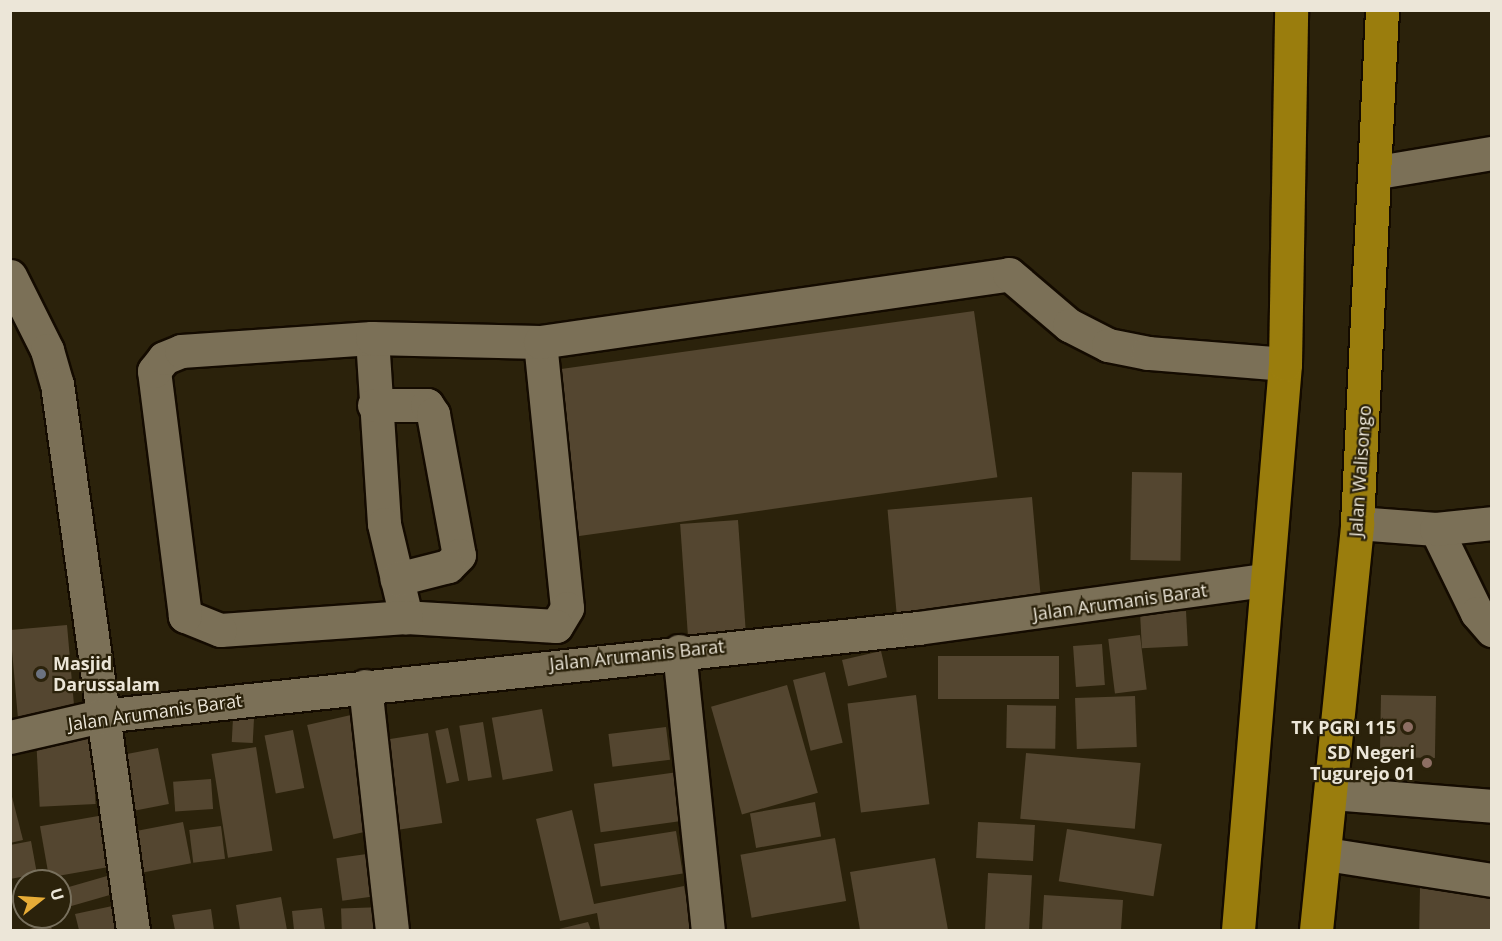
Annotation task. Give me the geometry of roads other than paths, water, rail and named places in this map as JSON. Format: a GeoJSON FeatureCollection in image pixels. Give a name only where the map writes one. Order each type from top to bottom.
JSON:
{"type":"FeatureCollection","features":[{"type":"Feature","properties":{"kind":"highway"},"geometry":{"type":"LineString","coordinates":[[1238,930],[1265,580],[1285,364],[1291,10]]}},
{"type":"Feature","properties":{"kind":"highway","name":"Jalan Walisongo"},"geometry":{"type":"LineString","coordinates":[[1316,930],[1326,854],[1357,523],[1378,172],[1382,10]]}},
{"type":"Feature","properties":{"kind":"street"},"geometry":{"type":"LineString","coordinates":[[1378,172],[1491,153]]}},
{"type":"Feature","properties":{"kind":"street"},"geometry":{"type":"LineString","coordinates":[[540,342],[567,608],[563,619],[545,628],[406,617],[220,630],[185,616],[154,371],[164,358],[181,351],[372,338],[540,342],[1009,274],[1069,325],[1108,345],[1148,353],[1285,364]]}},
{"type":"Feature","properties":{"kind":"street"},"geometry":{"type":"LineString","coordinates":[[10,276],[47,350],[57,384],[101,716],[133,930]]}},
{"type":"Feature","properties":{"kind":"street"},"geometry":{"type":"LineString","coordinates":[[372,338],[374,405],[384,524],[406,617]]}},
{"type":"Feature","properties":{"kind":"street"},"geometry":{"type":"LineString","coordinates":[[374,405],[427,405],[433,414],[459,555],[448,566],[397,579]]}},
{"type":"Feature","properties":{"kind":"street"},"geometry":{"type":"LineString","coordinates":[[1357,523],[1436,529],[1491,523]]}},
{"type":"Feature","properties":{"kind":"street"},"geometry":{"type":"LineString","coordinates":[[1436,529],[1491,630]]}},
{"type":"Feature","properties":{"kind":"street","name":"Jalan Arumanis Barat"},"geometry":{"type":"LineString","coordinates":[[10,737],[101,716],[679,651],[941,625],[1265,580]]}},
{"type":"Feature","properties":{"kind":"street"},"geometry":{"type":"LineString","coordinates":[[679,651],[708,930]]}},
{"type":"Feature","properties":{"kind":"street"},"geometry":{"type":"LineString","coordinates":[[365,686],[392,930]]}},
{"type":"Feature","properties":{"kind":"street"},"geometry":{"type":"LineString","coordinates":[[1332,793],[1491,806]]}},
{"type":"Feature","properties":{"kind":"street"},"geometry":{"type":"LineString","coordinates":[[1326,854],[1491,880]]}},
{"type":"Feature","properties":{"kind":"place","name":"Masjid Darussalam"},"geometry":{"type":"Point","coordinates":[41,674]}},
{"type":"Feature","properties":{"kind":"place","name":"TK PGRI 115"},"geometry":{"type":"Point","coordinates":[1408,727]}},
{"type":"Feature","properties":{"kind":"place","name":"SD Negeri Tugurejo 01"},"geometry":{"type":"Point","coordinates":[1427,763]}}]}
